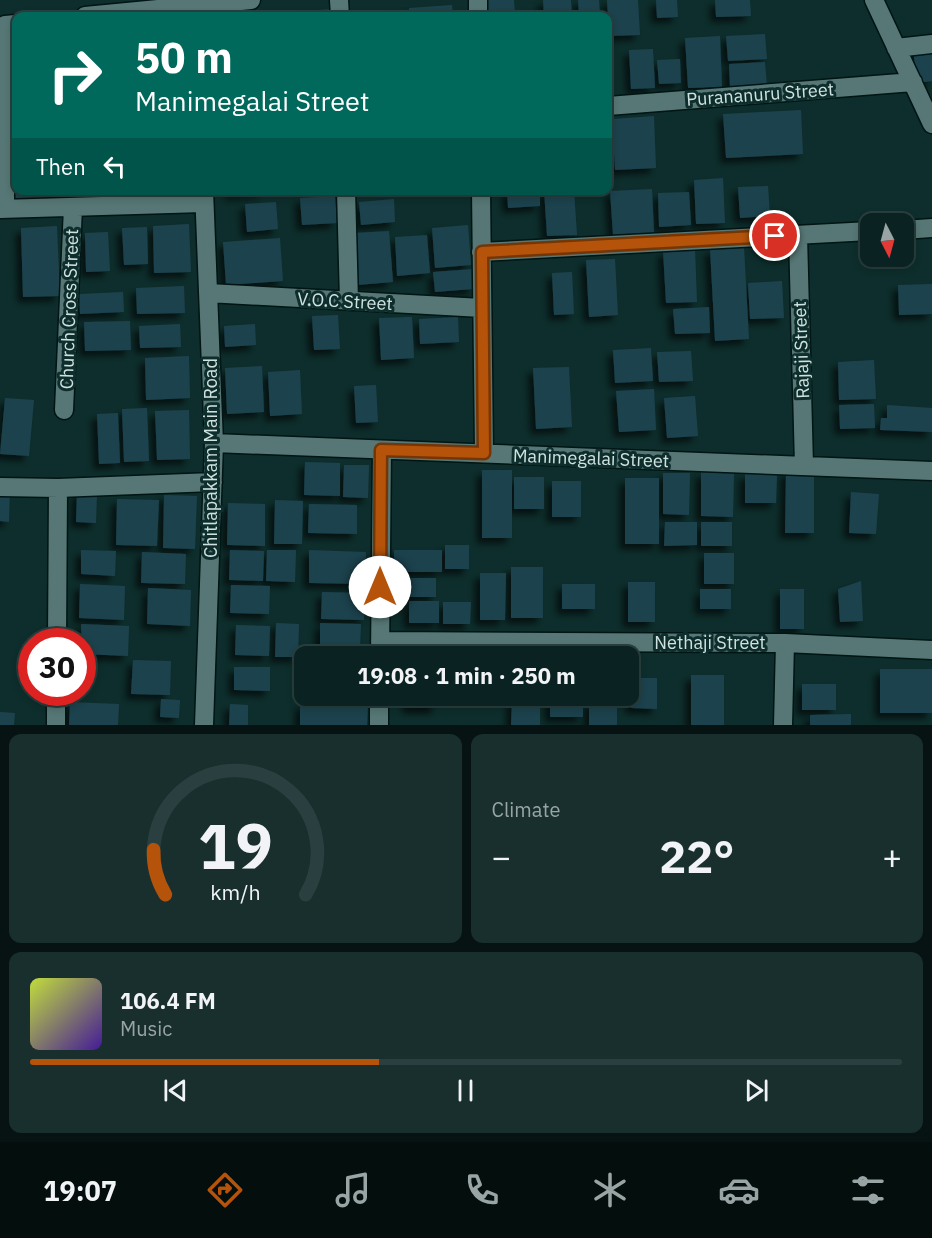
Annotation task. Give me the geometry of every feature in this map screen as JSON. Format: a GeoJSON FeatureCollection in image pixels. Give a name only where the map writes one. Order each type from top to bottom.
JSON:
{"type":"FeatureCollection","features":[{"type":"Feature","properties":{"kind":"street"},"geometry":{"type":"LineString","coordinates":[[134,12],[251,0]]}},
{"type":"Feature","properties":{"kind":"street"},"geometry":{"type":"LineString","coordinates":[[874,0],[932,124]]}},
{"type":"Feature","properties":{"kind":"street"},"geometry":{"type":"LineString","coordinates":[[11,24],[11,80],[3,209],[73,207],[204,197]]}},
{"type":"Feature","properties":{"kind":"street"},"geometry":{"type":"LineString","coordinates":[[896,48],[932,44]]}},
{"type":"Feature","properties":{"kind":"street","name":"Purananuru Street"},"geometry":{"type":"LineString","coordinates":[[612,106],[913,82]]}},
{"type":"Feature","properties":{"kind":"street"},"geometry":{"type":"LineString","coordinates":[[346,195],[349,301]]}},
{"type":"Feature","properties":{"kind":"street"},"geometry":{"type":"LineString","coordinates":[[481,195],[484,453]]}},
{"type":"Feature","properties":{"kind":"street","name":"Chitlapakkam Main Road"},"geometry":{"type":"LineString","coordinates":[[204,197],[214,443],[204,725]]}},
{"type":"Feature","properties":{"kind":"street","name":"Church Cross Street"},"geometry":{"type":"LineString","coordinates":[[64,410],[73,207]]}},
{"type":"Feature","properties":{"kind":"street"},"geometry":{"type":"LineString","coordinates":[[914,229],[932,228]]}},
{"type":"Feature","properties":{"kind":"street"},"geometry":{"type":"LineString","coordinates":[[482,252],[860,232]]}},
{"type":"Feature","properties":{"kind":"street","name":"Rajaji Street"},"geometry":{"type":"LineString","coordinates":[[798,235],[804,466]]}},
{"type":"Feature","properties":{"kind":"street","name":"V.O.C Street"},"geometry":{"type":"LineString","coordinates":[[208,293],[482,308]]}},
{"type":"Feature","properties":{"kind":"street","name":"Manimegalai Street"},"geometry":{"type":"LineString","coordinates":[[214,443],[932,471]]}},
{"type":"Feature","properties":{"kind":"street"},"geometry":{"type":"LineString","coordinates":[[380,646],[381,450]]}},
{"type":"Feature","properties":{"kind":"street"},"geometry":{"type":"LineString","coordinates":[[0,487],[58,488],[213,482]]}},
{"type":"Feature","properties":{"kind":"street"},"geometry":{"type":"LineString","coordinates":[[57,628],[58,488]]}},
{"type":"Feature","properties":{"kind":"street"},"geometry":{"type":"LineString","coordinates":[[783,725],[785,643]]}},
{"type":"Feature","properties":{"kind":"street","name":"Nethaji Street"},"geometry":{"type":"LineString","coordinates":[[582,646],[785,643],[932,650]]}},
{"type":"Feature","properties":{"kind":"street"},"geometry":{"type":"LineString","coordinates":[[56,706],[56,725]]}},
{"type":"Feature","properties":{"kind":"street"},"geometry":{"type":"LineString","coordinates":[[379,706],[379,725]]}},
{"type":"Feature","properties":{"kind":"building"},"geometry":{"type":"Polygon","coordinates":[[[487,0],[514,0],[515,12],[488,12],[487,0]]]}},
{"type":"Feature","properties":{"kind":"building"},"geometry":{"type":"Polygon","coordinates":[[[543,0],[571,0],[572,12],[544,12],[543,0]]]}},
{"type":"Feature","properties":{"kind":"building"},"geometry":{"type":"Polygon","coordinates":[[[578,0],[599,0],[600,12],[579,12],[578,0]]]}},
{"type":"Feature","properties":{"kind":"building"},"geometry":{"type":"Polygon","coordinates":[[[607,0],[638,0],[640,35],[612,36],[612,12],[608,12],[607,0]]]}},
{"type":"Feature","properties":{"kind":"building"},"geometry":{"type":"Polygon","coordinates":[[[656,0],[677,0],[678,17],[657,18],[656,0]]]}},
{"type":"Feature","properties":{"kind":"building"},"geometry":{"type":"Polygon","coordinates":[[[715,0],[750,0],[751,16],[716,17],[715,0]]]}},
{"type":"Feature","properties":{"kind":"building"},"geometry":{"type":"Polygon","coordinates":[[[452,5],[453,12],[409,12],[409,8],[452,5]]]}},
{"type":"Feature","properties":{"kind":"building"},"geometry":{"type":"Polygon","coordinates":[[[333,9],[333,12],[302,11],[333,9]]]}},
{"type":"Feature","properties":{"kind":"building"},"geometry":{"type":"Polygon","coordinates":[[[400,10],[400,12],[373,12],[400,10]]]}},
{"type":"Feature","properties":{"kind":"building"},"geometry":{"type":"Polygon","coordinates":[[[765,34],[767,59],[728,61],[726,36],[765,34]]]}},
{"type":"Feature","properties":{"kind":"building"},"geometry":{"type":"Polygon","coordinates":[[[720,36],[722,87],[688,88],[685,38],[720,36]]]}},
{"type":"Feature","properties":{"kind":"building"},"geometry":{"type":"Polygon","coordinates":[[[932,47],[932,81],[917,83],[913,49],[932,47]]]}},
{"type":"Feature","properties":{"kind":"building"},"geometry":{"type":"Polygon","coordinates":[[[653,49],[655,88],[631,89],[629,50],[653,49]]]}},
{"type":"Feature","properties":{"kind":"building"},"geometry":{"type":"Polygon","coordinates":[[[680,59],[681,83],[659,84],[657,60],[680,59]]]}},
{"type":"Feature","properties":{"kind":"building"},"geometry":{"type":"Polygon","coordinates":[[[765,62],[767,86],[730,88],[729,64],[765,62]]]}},
{"type":"Feature","properties":{"kind":"building"},"geometry":{"type":"Polygon","coordinates":[[[801,110],[803,154],[726,158],[723,114],[801,110]]]}},
{"type":"Feature","properties":{"kind":"building"},"geometry":{"type":"Polygon","coordinates":[[[654,116],[656,168],[615,170],[612,119],[654,116]]]}},
{"type":"Feature","properties":{"kind":"building"},"geometry":{"type":"Polygon","coordinates":[[[723,178],[725,223],[696,224],[694,180],[723,178]]]}},
{"type":"Feature","properties":{"kind":"building"},"geometry":{"type":"Polygon","coordinates":[[[768,186],[770,216],[740,218],[738,187],[768,186]]]}},
{"type":"Feature","properties":{"kind":"building"},"geometry":{"type":"Polygon","coordinates":[[[652,189],[654,233],[613,235],[610,195],[612,191],[652,189]]]}},
{"type":"Feature","properties":{"kind":"building"},"geometry":{"type":"Polygon","coordinates":[[[689,192],[691,225],[659,227],[658,193],[689,192]]]}},
{"type":"Feature","properties":{"kind":"building"},"geometry":{"type":"Polygon","coordinates":[[[14,195],[59,196],[14,201],[14,195]]]}},
{"type":"Feature","properties":{"kind":"building"},"geometry":{"type":"Polygon","coordinates":[[[507,195],[540,195],[540,206],[508,208],[507,195]]]}},
{"type":"Feature","properties":{"kind":"building"},"geometry":{"type":"Polygon","coordinates":[[[544,195],[574,195],[577,235],[547,236],[544,195]]]}},
{"type":"Feature","properties":{"kind":"building"},"geometry":{"type":"Polygon","coordinates":[[[335,196],[337,223],[302,225],[300,198],[335,196]]]}},
{"type":"Feature","properties":{"kind":"building"},"geometry":{"type":"Polygon","coordinates":[[[394,199],[395,222],[361,225],[359,202],[394,199]]]}},
{"type":"Feature","properties":{"kind":"building"},"geometry":{"type":"Polygon","coordinates":[[[276,202],[278,229],[247,232],[245,204],[276,202]]]}},
{"type":"Feature","properties":{"kind":"building"},"geometry":{"type":"Polygon","coordinates":[[[189,224],[191,272],[154,273],[153,226],[189,224]]]}},
{"type":"Feature","properties":{"kind":"building"},"geometry":{"type":"Polygon","coordinates":[[[468,225],[471,265],[435,268],[432,228],[468,225]]]}},
{"type":"Feature","properties":{"kind":"building"},"geometry":{"type":"Polygon","coordinates":[[[57,226],[60,296],[23,297],[21,228],[57,226]]]}},
{"type":"Feature","properties":{"kind":"building"},"geometry":{"type":"Polygon","coordinates":[[[147,227],[148,264],[124,265],[122,228],[147,227]]]}},
{"type":"Feature","properties":{"kind":"building"},"geometry":{"type":"Polygon","coordinates":[[[389,231],[393,282],[358,285],[354,233],[389,231]]]}},
{"type":"Feature","properties":{"kind":"building"},"geometry":{"type":"Polygon","coordinates":[[[108,232],[110,271],[86,272],[85,233],[108,232]]]}},
{"type":"Feature","properties":{"kind":"building"},"geometry":{"type":"Polygon","coordinates":[[[427,235],[430,273],[397,276],[395,237],[427,235]]]}},
{"type":"Feature","properties":{"kind":"building"},"geometry":{"type":"Polygon","coordinates":[[[280,238],[283,281],[226,285],[223,242],[280,238]]]}},
{"type":"Feature","properties":{"kind":"building"},"geometry":{"type":"Polygon","coordinates":[[[744,247],[749,339],[715,341],[710,249],[744,247]]]}},
{"type":"Feature","properties":{"kind":"building"},"geometry":{"type":"Polygon","coordinates":[[[695,249],[697,302],[666,303],[663,251],[695,249]]]}},
{"type":"Feature","properties":{"kind":"building"},"geometry":{"type":"Polygon","coordinates":[[[615,259],[618,315],[589,317],[586,260],[615,259]]]}},
{"type":"Feature","properties":{"kind":"building"},"geometry":{"type":"Polygon","coordinates":[[[473,269],[474,289],[435,292],[433,272],[473,269]]]}},
{"type":"Feature","properties":{"kind":"building"},"geometry":{"type":"Polygon","coordinates":[[[572,272],[574,314],[554,315],[552,273],[572,272]]]}},
{"type":"Feature","properties":{"kind":"building"},"geometry":{"type":"Polygon","coordinates":[[[782,281],[784,318],[750,319],[748,283],[782,281]]]}},
{"type":"Feature","properties":{"kind":"building"},"geometry":{"type":"Polygon","coordinates":[[[932,284],[932,314],[899,315],[898,285],[932,284]]]}},
{"type":"Feature","properties":{"kind":"building"},"geometry":{"type":"Polygon","coordinates":[[[184,286],[185,313],[137,314],[136,288],[184,286]]]}},
{"type":"Feature","properties":{"kind":"building"},"geometry":{"type":"Polygon","coordinates":[[[123,292],[124,312],[80,314],[79,294],[123,292]]]}},
{"type":"Feature","properties":{"kind":"building"},"geometry":{"type":"Polygon","coordinates":[[[709,307],[710,333],[675,334],[673,309],[709,307]]]}},
{"type":"Feature","properties":{"kind":"building"},"geometry":{"type":"Polygon","coordinates":[[[338,315],[340,349],[314,350],[312,316],[338,315]]]}},
{"type":"Feature","properties":{"kind":"building"},"geometry":{"type":"Polygon","coordinates":[[[412,317],[414,358],[381,360],[379,318],[412,317]]]}},
{"type":"Feature","properties":{"kind":"building"},"geometry":{"type":"Polygon","coordinates":[[[458,317],[459,342],[420,344],[419,319],[458,317]]]}},
{"type":"Feature","properties":{"kind":"building"},"geometry":{"type":"Polygon","coordinates":[[[130,321],[131,350],[85,351],[84,322],[130,321]]]}},
{"type":"Feature","properties":{"kind":"building"},"geometry":{"type":"Polygon","coordinates":[[[180,324],[181,347],[140,348],[139,326],[180,324]]]}},
{"type":"Feature","properties":{"kind":"building"},"geometry":{"type":"Polygon","coordinates":[[[255,324],[256,345],[225,347],[224,326],[255,324]]]}},
{"type":"Feature","properties":{"kind":"building"},"geometry":{"type":"Polygon","coordinates":[[[651,348],[653,381],[615,383],[613,350],[651,348]]]}},
{"type":"Feature","properties":{"kind":"building"},"geometry":{"type":"Polygon","coordinates":[[[691,351],[693,381],[659,382],[657,352],[691,351]]]}},
{"type":"Feature","properties":{"kind":"building"},"geometry":{"type":"Polygon","coordinates":[[[189,356],[190,398],[146,400],[145,358],[189,356]]]}},
{"type":"Feature","properties":{"kind":"building"},"geometry":{"type":"Polygon","coordinates":[[[874,360],[876,399],[839,400],[838,362],[874,360]]]}},
{"type":"Feature","properties":{"kind":"building"},"geometry":{"type":"Polygon","coordinates":[[[262,366],[264,412],[227,414],[225,368],[262,366]]]}},
{"type":"Feature","properties":{"kind":"building"},"geometry":{"type":"Polygon","coordinates":[[[569,367],[572,427],[536,429],[533,368],[569,367]]]}},
{"type":"Feature","properties":{"kind":"building"},"geometry":{"type":"Polygon","coordinates":[[[300,370],[302,414],[270,416],[268,372],[300,370]]]}},
{"type":"Feature","properties":{"kind":"building"},"geometry":{"type":"Polygon","coordinates":[[[376,385],[378,422],[356,423],[354,386],[376,385]]]}},
{"type":"Feature","properties":{"kind":"building"},"geometry":{"type":"Polygon","coordinates":[[[654,389],[656,430],[619,432],[616,391],[654,389]]]}},
{"type":"Feature","properties":{"kind":"building"},"geometry":{"type":"Polygon","coordinates":[[[695,396],[698,436],[667,438],[664,398],[695,396]]]}},
{"type":"Feature","properties":{"kind":"building"},"geometry":{"type":"Polygon","coordinates":[[[5,398],[34,400],[29,456],[0,454],[5,398]]]}},
{"type":"Feature","properties":{"kind":"building"},"geometry":{"type":"Polygon","coordinates":[[[874,404],[875,428],[840,429],[839,405],[874,404]]]}},
{"type":"Feature","properties":{"kind":"building"},"geometry":{"type":"Polygon","coordinates":[[[887,405],[932,408],[932,432],[880,430],[881,418],[887,418],[887,405]]]}},
{"type":"Feature","properties":{"kind":"building"},"geometry":{"type":"Polygon","coordinates":[[[147,408],[149,461],[124,462],[122,409],[147,408]]]}},
{"type":"Feature","properties":{"kind":"building"},"geometry":{"type":"Polygon","coordinates":[[[189,410],[190,459],[157,460],[155,411],[189,410]]]}},
{"type":"Feature","properties":{"kind":"building"},"geometry":{"type":"Polygon","coordinates":[[[118,413],[120,463],[99,464],[97,414],[118,413]]]}},
{"type":"Feature","properties":{"kind":"building"},"geometry":{"type":"Polygon","coordinates":[[[305,462],[340,463],[340,496],[304,495],[305,462]]]}},
{"type":"Feature","properties":{"kind":"building"},"geometry":{"type":"Polygon","coordinates":[[[344,465],[369,465],[368,498],[343,497],[344,465]]]}},
{"type":"Feature","properties":{"kind":"building"},"geometry":{"type":"Polygon","coordinates":[[[482,470],[512,470],[512,538],[482,538],[482,470]]]}},
{"type":"Feature","properties":{"kind":"building"},"geometry":{"type":"Polygon","coordinates":[[[786,471],[814,471],[814,533],[785,533],[786,471]]]}},
{"type":"Feature","properties":{"kind":"building"},"geometry":{"type":"Polygon","coordinates":[[[701,472],[734,473],[733,517],[701,516],[701,472]]]}},
{"type":"Feature","properties":{"kind":"building"},"geometry":{"type":"Polygon","coordinates":[[[663,473],[690,473],[689,515],[663,514],[663,473]]]}},
{"type":"Feature","properties":{"kind":"building"},"geometry":{"type":"Polygon","coordinates":[[[745,474],[777,474],[776,503],[745,503],[745,474]]]}},
{"type":"Feature","properties":{"kind":"building"},"geometry":{"type":"Polygon","coordinates":[[[514,477],[544,477],[544,509],[514,509],[514,477]]]}},
{"type":"Feature","properties":{"kind":"building"},"geometry":{"type":"Polygon","coordinates":[[[625,478],[659,478],[659,544],[625,544],[625,478]]]}},
{"type":"Feature","properties":{"kind":"building"},"geometry":{"type":"Polygon","coordinates":[[[552,481],[581,481],[581,517],[552,517],[552,481]]]}},
{"type":"Feature","properties":{"kind":"building"},"geometry":{"type":"Polygon","coordinates":[[[0,488],[10,488],[9,522],[0,521],[0,488]]]}},
{"type":"Feature","properties":{"kind":"building"},"geometry":{"type":"Polygon","coordinates":[[[77,492],[97,493],[96,523],[76,522],[77,492]]]}},
{"type":"Feature","properties":{"kind":"building"},"geometry":{"type":"Polygon","coordinates":[[[851,492],[879,494],[876,534],[849,533],[851,492]]]}},
{"type":"Feature","properties":{"kind":"building"},"geometry":{"type":"Polygon","coordinates":[[[164,495],[197,496],[195,549],[163,548],[164,495]]]}},
{"type":"Feature","properties":{"kind":"building"},"geometry":{"type":"Polygon","coordinates":[[[117,499],[159,500],[157,546],[116,545],[117,499]]]}},
{"type":"Feature","properties":{"kind":"building"},"geometry":{"type":"Polygon","coordinates":[[[275,500],[303,501],[302,544],[274,544],[275,500]]]}},
{"type":"Feature","properties":{"kind":"building"},"geometry":{"type":"Polygon","coordinates":[[[228,503],[265,504],[265,546],[227,545],[228,503]]]}},
{"type":"Feature","properties":{"kind":"building"},"geometry":{"type":"Polygon","coordinates":[[[309,504],[357,505],[357,534],[308,533],[309,504]]]}},
{"type":"Feature","properties":{"kind":"building"},"geometry":{"type":"Polygon","coordinates":[[[665,522],[697,522],[697,545],[664,546],[665,522]]]}},
{"type":"Feature","properties":{"kind":"building"},"geometry":{"type":"Polygon","coordinates":[[[701,522],[732,522],[732,546],[701,546],[701,522]]]}},
{"type":"Feature","properties":{"kind":"building"},"geometry":{"type":"Polygon","coordinates":[[[445,545],[469,545],[469,569],[445,569],[445,545]]]}},
{"type":"Feature","properties":{"kind":"building"},"geometry":{"type":"Polygon","coordinates":[[[81,550],[116,551],[115,576],[81,574],[81,550]]]}},
{"type":"Feature","properties":{"kind":"building"},"geometry":{"type":"Polygon","coordinates":[[[230,550],[264,551],[263,581],[229,580],[230,550]]]}},
{"type":"Feature","properties":{"kind":"building"},"geometry":{"type":"Polygon","coordinates":[[[267,550],[296,550],[295,582],[266,581],[267,550]]]}},
{"type":"Feature","properties":{"kind":"building"},"geometry":{"type":"Polygon","coordinates":[[[309,550],[366,552],[365,584],[309,583],[309,550]]]}},
{"type":"Feature","properties":{"kind":"building"},"geometry":{"type":"Polygon","coordinates":[[[394,550],[442,550],[442,572],[394,572],[394,550]]]}},
{"type":"Feature","properties":{"kind":"building"},"geometry":{"type":"Polygon","coordinates":[[[142,552],[186,554],[185,584],[141,583],[142,552]]]}},
{"type":"Feature","properties":{"kind":"building"},"geometry":{"type":"Polygon","coordinates":[[[704,553],[734,553],[734,584],[704,584],[704,553]]]}},
{"type":"Feature","properties":{"kind":"building"},"geometry":{"type":"Polygon","coordinates":[[[511,567],[543,567],[543,618],[511,618],[511,567]]]}},
{"type":"Feature","properties":{"kind":"building"},"geometry":{"type":"Polygon","coordinates":[[[480,573],[506,573],[505,620],[480,620],[480,573]]]}},
{"type":"Feature","properties":{"kind":"building"},"geometry":{"type":"Polygon","coordinates":[[[401,578],[436,578],[436,597],[401,597],[401,578]]]}},
{"type":"Feature","properties":{"kind":"building"},"geometry":{"type":"Polygon","coordinates":[[[861,581],[863,621],[840,622],[838,589],[861,581]]]}},
{"type":"Feature","properties":{"kind":"building"},"geometry":{"type":"Polygon","coordinates":[[[628,582],[655,582],[655,622],[628,622],[628,582]]]}},
{"type":"Feature","properties":{"kind":"building"},"geometry":{"type":"Polygon","coordinates":[[[80,584],[125,586],[124,620],[79,618],[80,584]]]}},
{"type":"Feature","properties":{"kind":"building"},"geometry":{"type":"Polygon","coordinates":[[[562,584],[595,584],[595,609],[562,609],[562,584]]]}},
{"type":"Feature","properties":{"kind":"building"},"geometry":{"type":"Polygon","coordinates":[[[231,585],[270,586],[269,614],[230,613],[231,585]]]}},
{"type":"Feature","properties":{"kind":"building"},"geometry":{"type":"Polygon","coordinates":[[[148,588],[191,590],[190,626],[147,624],[148,588]]]}},
{"type":"Feature","properties":{"kind":"building"},"geometry":{"type":"Polygon","coordinates":[[[700,589],[731,589],[731,609],[700,609],[700,589]]]}},
{"type":"Feature","properties":{"kind":"building"},"geometry":{"type":"Polygon","coordinates":[[[780,589],[804,589],[804,629],[780,629],[780,589]]]}},
{"type":"Feature","properties":{"kind":"building"},"geometry":{"type":"Polygon","coordinates":[[[322,592],[365,593],[364,620],[321,619],[322,592]]]}},
{"type":"Feature","properties":{"kind":"building"},"geometry":{"type":"Polygon","coordinates":[[[409,601],[439,601],[439,623],[409,623],[409,601]]]}},
{"type":"Feature","properties":{"kind":"building"},"geometry":{"type":"Polygon","coordinates":[[[443,602],[471,602],[470,624],[443,624],[443,602]]]}},
{"type":"Feature","properties":{"kind":"building"},"geometry":{"type":"Polygon","coordinates":[[[276,623],[299,624],[298,646],[294,646],[294,657],[275,657],[276,623]]]}},
{"type":"Feature","properties":{"kind":"building"},"geometry":{"type":"Polygon","coordinates":[[[320,623],[361,624],[360,646],[320,646],[320,623]]]}},
{"type":"Feature","properties":{"kind":"building"},"geometry":{"type":"Polygon","coordinates":[[[81,624],[129,626],[128,656],[96,655],[96,628],[81,628],[81,624]]]}},
{"type":"Feature","properties":{"kind":"building"},"geometry":{"type":"Polygon","coordinates":[[[236,625],[270,626],[269,656],[235,655],[236,625]]]}},
{"type":"Feature","properties":{"kind":"building"},"geometry":{"type":"Polygon","coordinates":[[[133,660],[171,661],[170,695],[131,694],[133,660]]]}},
{"type":"Feature","properties":{"kind":"building"},"geometry":{"type":"Polygon","coordinates":[[[234,667],[270,667],[270,691],[234,690],[234,667]]]}},
{"type":"Feature","properties":{"kind":"building"},"geometry":{"type":"Polygon","coordinates":[[[880,669],[932,669],[932,713],[880,713],[880,669]]]}},
{"type":"Feature","properties":{"kind":"building"},"geometry":{"type":"Polygon","coordinates":[[[691,675],[724,675],[724,725],[691,725],[691,675]]]}},
{"type":"Feature","properties":{"kind":"building"},"geometry":{"type":"Polygon","coordinates":[[[639,678],[657,678],[657,709],[631,708],[631,706],[639,706],[639,678]]]}},
{"type":"Feature","properties":{"kind":"building"},"geometry":{"type":"Polygon","coordinates":[[[802,684],[836,684],[836,710],[802,710],[802,684]]]}},
{"type":"Feature","properties":{"kind":"building"},"geometry":{"type":"Polygon","coordinates":[[[161,699],[180,700],[179,718],[160,717],[161,699]]]}},
{"type":"Feature","properties":{"kind":"building"},"geometry":{"type":"Polygon","coordinates":[[[96,703],[119,704],[118,725],[69,725],[70,706],[96,706],[96,703]]]}},
{"type":"Feature","properties":{"kind":"building"},"geometry":{"type":"Polygon","coordinates":[[[230,704],[248,705],[248,725],[229,725],[230,704]]]}},
{"type":"Feature","properties":{"kind":"building"},"geometry":{"type":"Polygon","coordinates":[[[300,706],[368,706],[367,725],[300,725],[300,706]]]}},
{"type":"Feature","properties":{"kind":"building"},"geometry":{"type":"Polygon","coordinates":[[[408,706],[437,706],[437,708],[408,708],[408,706]]]}},
{"type":"Feature","properties":{"kind":"building"},"geometry":{"type":"Polygon","coordinates":[[[512,706],[540,706],[540,725],[511,725],[512,706]]]}},
{"type":"Feature","properties":{"kind":"building"},"geometry":{"type":"Polygon","coordinates":[[[550,706],[583,706],[583,717],[550,717],[550,706]]]}},
{"type":"Feature","properties":{"kind":"building"},"geometry":{"type":"Polygon","coordinates":[[[589,706],[617,706],[617,725],[589,725],[589,706]]]}},
{"type":"Feature","properties":{"kind":"building"},"geometry":{"type":"Polygon","coordinates":[[[0,712],[15,713],[14,725],[0,725],[0,712]]]}},
{"type":"Feature","properties":{"kind":"building"},"geometry":{"type":"Polygon","coordinates":[[[851,714],[851,725],[810,725],[810,715],[851,714]]]}},
{"type":"Feature","properties":{"kind":"route"},"geometry":{"type":"LineString","coordinates":[[380,587],[381,450],[484,453],[482,252],[775,236]]}}]}
